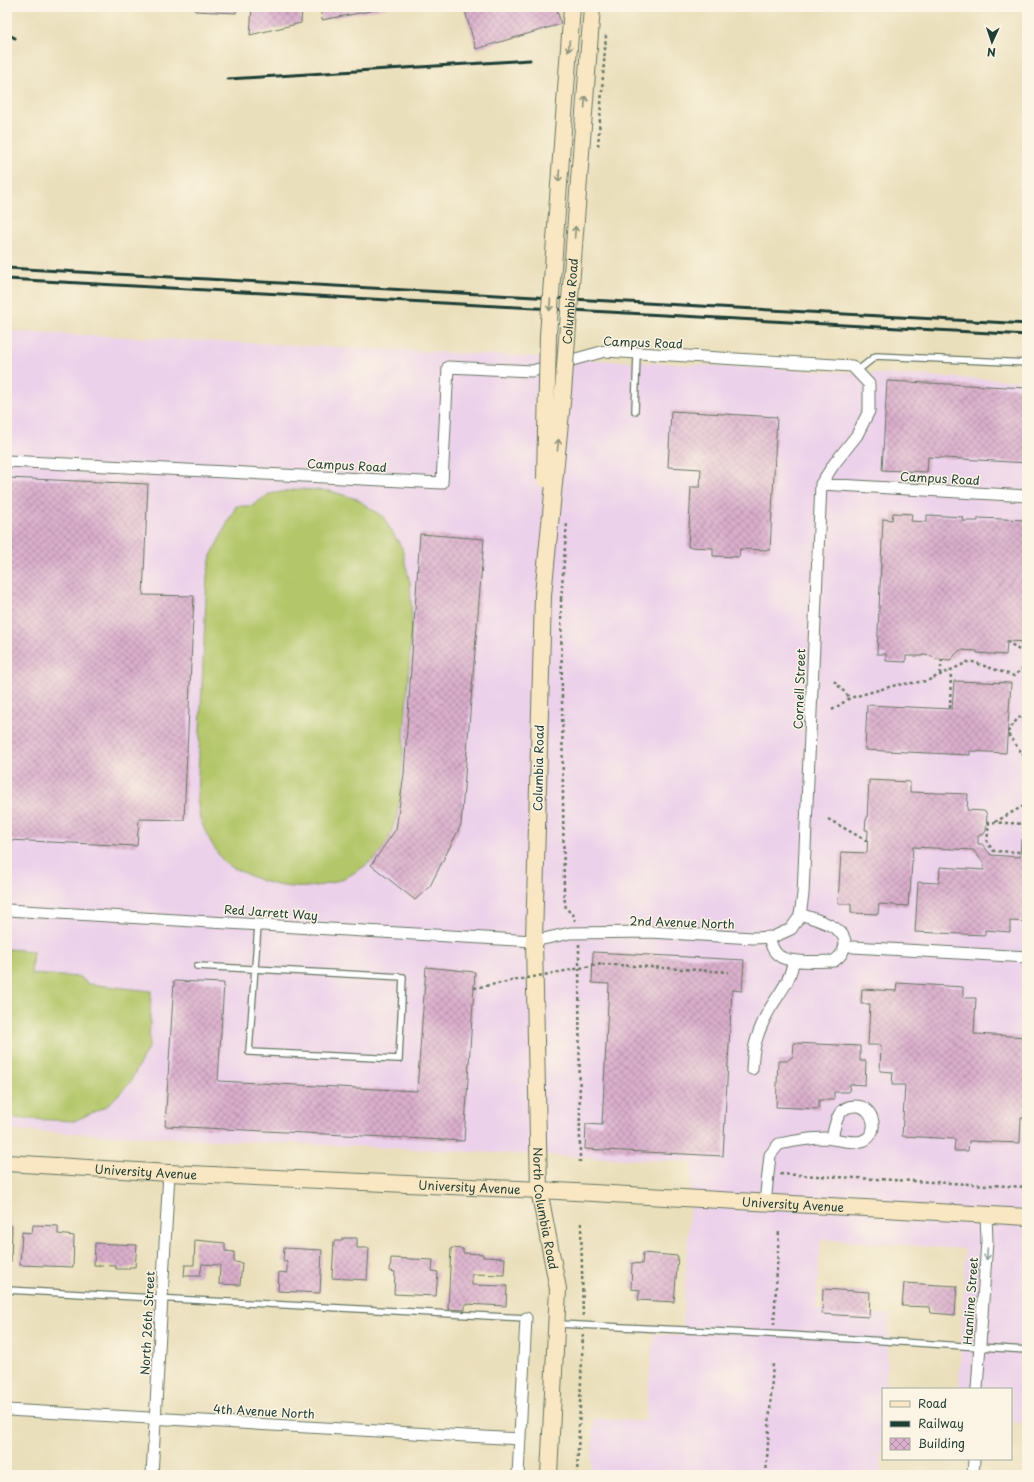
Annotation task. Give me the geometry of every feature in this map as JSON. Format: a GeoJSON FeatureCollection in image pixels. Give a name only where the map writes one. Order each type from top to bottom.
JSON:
{"type":"FeatureCollection","features":[{"type":"Feature","properties":{"kind":"main road","name":"Columbia Road"},"geometry":{"type":"LineString","coordinates":[[534,941],[548,335],[572,7]]}},
{"type":"Feature","properties":{"kind":"main road","name":"Columbia Road"},"geometry":{"type":"LineString","coordinates":[[543,595],[563,392],[592,7]]}},
{"type":"Feature","properties":{"kind":"main road","name":"North Columbia Road"},"geometry":{"type":"LineString","coordinates":[[534,941],[539,1190],[558,1289],[549,1475]]}},
{"type":"Feature","properties":{"kind":"main road","name":"University Avenue"},"geometry":{"type":"LineString","coordinates":[[7,1163],[1027,1217]]}},
{"type":"Feature","properties":{"kind":"street","name":"Campus Road"},"geometry":{"type":"LineString","coordinates":[[7,461],[442,483],[448,367],[532,371],[606,351],[852,366],[857,371]]}},
{"type":"Feature","properties":{"kind":"street"},"geometry":{"type":"LineString","coordinates":[[821,484],[834,464],[857,435],[868,410],[869,384],[857,371]]}},
{"type":"Feature","properties":{"kind":"street","name":"Campus Road"},"geometry":{"type":"LineString","coordinates":[[821,484],[1027,496]]}},
{"type":"Feature","properties":{"kind":"street","name":"Cornell Street"},"geometry":{"type":"LineString","coordinates":[[803,894],[821,484]]}},
{"type":"Feature","properties":{"kind":"street","name":"2nd Avenue North"},"geometry":{"type":"LineString","coordinates":[[534,941],[570,933],[650,932],[753,938],[770,937],[791,928],[800,914],[803,894]]}},
{"type":"Feature","properties":{"kind":"street","name":"Red Jarrett Way"},"geometry":{"type":"LineString","coordinates":[[7,910],[534,941]]}},
{"type":"Feature","properties":{"kind":"street"},"geometry":{"type":"LineString","coordinates":[[770,937],[772,948],[778,956],[793,960],[834,961],[841,956],[845,940],[842,932],[834,927],[800,914]]}},
{"type":"Feature","properties":{"kind":"street"},"geometry":{"type":"LineString","coordinates":[[853,947],[1027,957]]}},
{"type":"Feature","properties":{"kind":"street"},"geometry":{"type":"LineString","coordinates":[[752,1069],[754,1045],[765,1017],[788,981],[793,960]]}},
{"type":"Feature","properties":{"kind":"street"},"geometry":{"type":"LineString","coordinates":[[765,1203],[770,1155],[779,1144],[809,1139],[832,1139]]}},
{"type":"Feature","properties":{"kind":"street","name":"North 26th Street"},"geometry":{"type":"LineString","coordinates":[[152,1475],[168,1172]]}},
{"type":"Feature","properties":{"kind":"street","name":"Hamline Street"},"geometry":{"type":"LineString","coordinates":[[978,1388],[988,1241],[986,1215]]}},
{"type":"Feature","properties":{"kind":"street"},"geometry":{"type":"LineString","coordinates":[[518,1475],[526,1318]]}},
{"type":"Feature","properties":{"kind":"street","name":"4th Avenue North"},"geometry":{"type":"LineString","coordinates":[[7,1410],[520,1438]]}},
{"type":"Feature","properties":{"kind":"street"},"geometry":{"type":"LineString","coordinates":[[973,1475],[974,1460]]}},
{"type":"Feature","properties":{"kind":"lane"},"geometry":{"type":"LineString","coordinates":[[635,411],[637,354]]}},
{"type":"Feature","properties":{"kind":"lane"},"geometry":{"type":"LineString","coordinates":[[857,371],[876,356],[1027,363]]}},
{"type":"Feature","properties":{"kind":"lane"},"geometry":{"type":"LineString","coordinates":[[197,966],[255,969],[403,977],[400,1059],[249,1052],[255,969],[258,925]]}},
{"type":"Feature","properties":{"kind":"lane"},"geometry":{"type":"LineString","coordinates":[[7,1290],[526,1318]]}},
{"type":"Feature","properties":{"kind":"lane"},"geometry":{"type":"LineString","coordinates":[[557,1324],[1027,1350]]}},
{"type":"Feature","properties":{"kind":"path"},"geometry":{"type":"LineString","coordinates":[[561,599],[564,895],[566,909],[573,914]]}},
{"type":"Feature","properties":{"kind":"path"},"geometry":{"type":"LineString","coordinates":[[1007,641],[1027,656]]}},
{"type":"Feature","properties":{"kind":"path"},"geometry":{"type":"LineString","coordinates":[[940,675],[942,660]]}},
{"type":"Feature","properties":{"kind":"path"},"geometry":{"type":"LineString","coordinates":[[832,710],[850,698],[896,685],[927,682],[970,661],[1014,676],[1027,665]]}},
{"type":"Feature","properties":{"kind":"path"},"geometry":{"type":"LineString","coordinates":[[950,708],[951,670]]}},
{"type":"Feature","properties":{"kind":"path"},"geometry":{"type":"LineString","coordinates":[[834,681],[850,698]]}},
{"type":"Feature","properties":{"kind":"path"},"geometry":{"type":"LineString","coordinates":[[1027,715],[1018,718],[1007,733],[1027,760]]}},
{"type":"Feature","properties":{"kind":"path"},"geometry":{"type":"LineString","coordinates":[[995,822],[1027,804]]}},
{"type":"Feature","properties":{"kind":"path"},"geometry":{"type":"LineString","coordinates":[[828,819],[867,841]]}},
{"type":"Feature","properties":{"kind":"path"},"geometry":{"type":"LineString","coordinates":[[1020,852],[994,851],[987,843],[988,822],[1026,824],[1024,840]]}},
{"type":"Feature","properties":{"kind":"path"},"geometry":{"type":"LineString","coordinates":[[987,850],[990,847]]}},
{"type":"Feature","properties":{"kind":"path"},"geometry":{"type":"LineString","coordinates":[[579,951],[580,1162]]}},
{"type":"Feature","properties":{"kind":"path"},"geometry":{"type":"LineString","coordinates":[[474,988],[602,964],[729,972]]}},
{"type":"Feature","properties":{"kind":"path"},"geometry":{"type":"LineString","coordinates":[[767,1174],[1027,1187]]}},
{"type":"Feature","properties":{"kind":"path"},"geometry":{"type":"LineString","coordinates":[[577,1475],[583,1326],[581,1223]]}},
{"type":"Feature","properties":{"kind":"path"},"geometry":{"type":"LineString","coordinates":[[774,1335],[779,1230]]}},
{"type":"Feature","properties":{"kind":"path"},"geometry":{"type":"LineString","coordinates":[[766,1475],[773,1363]]}},
{"type":"Feature","properties":{"kind":"shaded area"},"geometry":{"type":"Polygon","coordinates":[[[7,331],[1027,381],[1027,1424],[1012,1422],[1012,1388],[959,1388],[965,1249],[821,1239],[816,1309],[889,1315],[886,1388],[882,1388],[881,1475],[591,1475],[594,1419],[645,1421],[654,1334],[682,1336],[692,1162],[7,1130],[7,331]]]}},
{"type":"Feature","properties":{"kind":"green space"},"geometry":{"type":"Polygon","coordinates":[[[299,489],[330,491],[357,499],[383,517],[402,548],[410,583],[412,622],[400,798],[395,820],[387,842],[379,854],[348,876],[332,883],[297,887],[261,881],[228,865],[211,843],[204,829],[200,818],[197,797],[207,575],[211,556],[236,506],[252,506],[269,494],[299,489]]]}},
{"type":"Feature","properties":{"kind":"green space"},"geometry":{"type":"Polygon","coordinates":[[[7,949],[33,951],[31,974],[80,977],[88,984],[151,991],[149,1046],[129,1084],[107,1106],[74,1121],[7,1118],[9,1061],[7,1059],[7,949]]]}},
{"type":"Feature","properties":{"kind":"building"},"geometry":{"type":"Polygon","coordinates":[[[195,7],[237,7],[236,13],[195,11],[195,7]]]}},
{"type":"Feature","properties":{"kind":"building"},"geometry":{"type":"Polygon","coordinates":[[[252,7],[302,7],[301,23],[250,35],[252,7]]]}},
{"type":"Feature","properties":{"kind":"building"},"geometry":{"type":"Polygon","coordinates":[[[320,7],[386,7],[386,8],[322,20],[320,7]]]}},
{"type":"Feature","properties":{"kind":"building"},"geometry":{"type":"Polygon","coordinates":[[[556,7],[561,24],[476,49],[464,8],[556,7]]]}},
{"type":"Feature","properties":{"kind":"building"},"geometry":{"type":"Polygon","coordinates":[[[887,381],[1027,388],[1027,463],[928,457],[927,472],[882,470],[887,381]]]}},
{"type":"Feature","properties":{"kind":"building"},"geometry":{"type":"Polygon","coordinates":[[[671,411],[777,417],[770,550],[740,549],[739,557],[713,556],[713,548],[688,547],[691,487],[700,487],[701,469],[668,467],[671,411]]]}},
{"type":"Feature","properties":{"kind":"building"},"geometry":{"type":"Polygon","coordinates":[[[7,478],[148,484],[143,595],[194,596],[184,820],[139,819],[137,846],[7,840],[7,478]]]}},
{"type":"Feature","properties":{"kind":"building"},"geometry":{"type":"Polygon","coordinates":[[[893,513],[912,514],[911,521],[927,522],[927,515],[963,517],[962,521],[978,521],[978,518],[1027,520],[1027,642],[1007,641],[1006,655],[960,650],[950,660],[935,659],[932,656],[922,655],[906,656],[906,662],[886,661],[886,654],[877,654],[883,519],[892,520],[893,513]]]}},
{"type":"Feature","properties":{"kind":"building"},"geometry":{"type":"Polygon","coordinates":[[[420,534],[484,539],[461,825],[430,886],[415,900],[371,865],[396,829],[404,774],[420,534]]]}},
{"type":"Feature","properties":{"kind":"building"},"geometry":{"type":"Polygon","coordinates":[[[954,681],[1011,683],[1006,753],[970,751],[970,755],[865,750],[867,705],[952,709],[954,681]]]}},
{"type":"Feature","properties":{"kind":"building"},"geometry":{"type":"Polygon","coordinates":[[[869,780],[910,782],[910,792],[968,794],[967,810],[984,811],[987,814],[986,831],[983,835],[978,835],[978,844],[982,844],[991,855],[1020,857],[1021,840],[1027,840],[1027,922],[1010,921],[1010,932],[985,930],[985,935],[915,932],[918,882],[939,883],[940,867],[984,870],[984,863],[973,850],[913,847],[908,906],[879,904],[878,914],[851,913],[851,904],[838,904],[841,852],[867,853],[868,830],[865,830],[869,780]]]}},
{"type":"Feature","properties":{"kind":"building"},"geometry":{"type":"Polygon","coordinates":[[[593,952],[744,960],[742,991],[732,990],[723,1156],[585,1149],[586,1124],[602,1125],[609,984],[592,983],[593,952]]]}},
{"type":"Feature","properties":{"kind":"building"},"geometry":{"type":"Polygon","coordinates":[[[426,967],[475,972],[464,1141],[165,1126],[174,981],[224,983],[218,1081],[417,1091],[426,967]]]}},
{"type":"Feature","properties":{"kind":"building"},"geometry":{"type":"Polygon","coordinates":[[[897,983],[963,987],[963,998],[976,998],[974,1034],[1027,1037],[1027,1118],[1021,1118],[1020,1143],[969,1141],[968,1151],[954,1151],[955,1139],[902,1136],[905,1085],[892,1085],[893,1072],[880,1071],[881,1045],[868,1045],[870,1004],[861,1004],[862,989],[896,991],[897,983]]]}},
{"type":"Feature","properties":{"kind":"building"},"geometry":{"type":"Polygon","coordinates":[[[794,1043],[860,1046],[860,1061],[866,1061],[865,1085],[850,1084],[849,1092],[834,1092],[834,1100],[819,1100],[819,1109],[776,1107],[778,1061],[787,1061],[793,1056],[794,1043]]]}},
{"type":"Feature","properties":{"kind":"building"},"geometry":{"type":"Polygon","coordinates":[[[33,1225],[58,1226],[58,1234],[74,1236],[73,1267],[20,1265],[22,1232],[32,1233],[33,1225]]]}},
{"type":"Feature","properties":{"kind":"building"},"geometry":{"type":"Polygon","coordinates":[[[7,1226],[12,1226],[11,1262],[7,1262],[7,1226]]]}},
{"type":"Feature","properties":{"kind":"building"},"geometry":{"type":"Polygon","coordinates":[[[343,1238],[357,1238],[357,1248],[369,1248],[367,1280],[332,1278],[334,1241],[342,1241],[343,1238]]]}},
{"type":"Feature","properties":{"kind":"building"},"geometry":{"type":"Polygon","coordinates":[[[195,1240],[225,1243],[225,1251],[234,1252],[234,1262],[242,1263],[240,1285],[219,1284],[220,1265],[202,1264],[200,1276],[184,1276],[185,1265],[194,1265],[195,1240]]]}},
{"type":"Feature","properties":{"kind":"building"},"geometry":{"type":"Polygon","coordinates":[[[95,1243],[137,1245],[135,1267],[129,1267],[129,1269],[116,1269],[116,1266],[94,1265],[95,1243]]]}},
{"type":"Feature","properties":{"kind":"building"},"geometry":{"type":"Polygon","coordinates":[[[284,1248],[322,1250],[320,1293],[278,1291],[279,1272],[287,1273],[287,1262],[283,1261],[284,1248]]]}},
{"type":"Feature","properties":{"kind":"building"},"geometry":{"type":"Polygon","coordinates":[[[451,1248],[463,1249],[463,1253],[483,1254],[483,1257],[505,1258],[504,1275],[472,1274],[472,1285],[507,1286],[506,1306],[465,1304],[465,1310],[448,1309],[451,1248]]]}},
{"type":"Feature","properties":{"kind":"building"},"geometry":{"type":"Polygon","coordinates":[[[643,1253],[678,1256],[674,1302],[638,1300],[640,1290],[631,1289],[632,1263],[642,1264],[643,1253]]]}},
{"type":"Feature","properties":{"kind":"building"},"geometry":{"type":"Polygon","coordinates":[[[391,1258],[433,1260],[432,1271],[438,1272],[436,1296],[394,1294],[395,1272],[390,1271],[391,1258]]]}},
{"type":"Feature","properties":{"kind":"building"},"geometry":{"type":"Polygon","coordinates":[[[904,1283],[957,1286],[955,1315],[931,1313],[930,1307],[902,1306],[904,1283]]]}},
{"type":"Feature","properties":{"kind":"building"},"geometry":{"type":"Polygon","coordinates":[[[823,1289],[870,1292],[869,1317],[822,1314],[823,1289]]]}},
{"type":"Feature","properties":{"kind":"railway"},"geometry":{"type":"LineString","coordinates":[[7,34],[15,38]]}},
{"type":"Feature","properties":{"kind":"railway"},"geometry":{"type":"LineString","coordinates":[[228,79],[530,60]]}},
{"type":"Feature","properties":{"kind":"railway"},"geometry":{"type":"LineString","coordinates":[[7,268],[1027,324]]}},
{"type":"Feature","properties":{"kind":"railway"},"geometry":{"type":"LineString","coordinates":[[7,279],[1027,335]]}}]}
